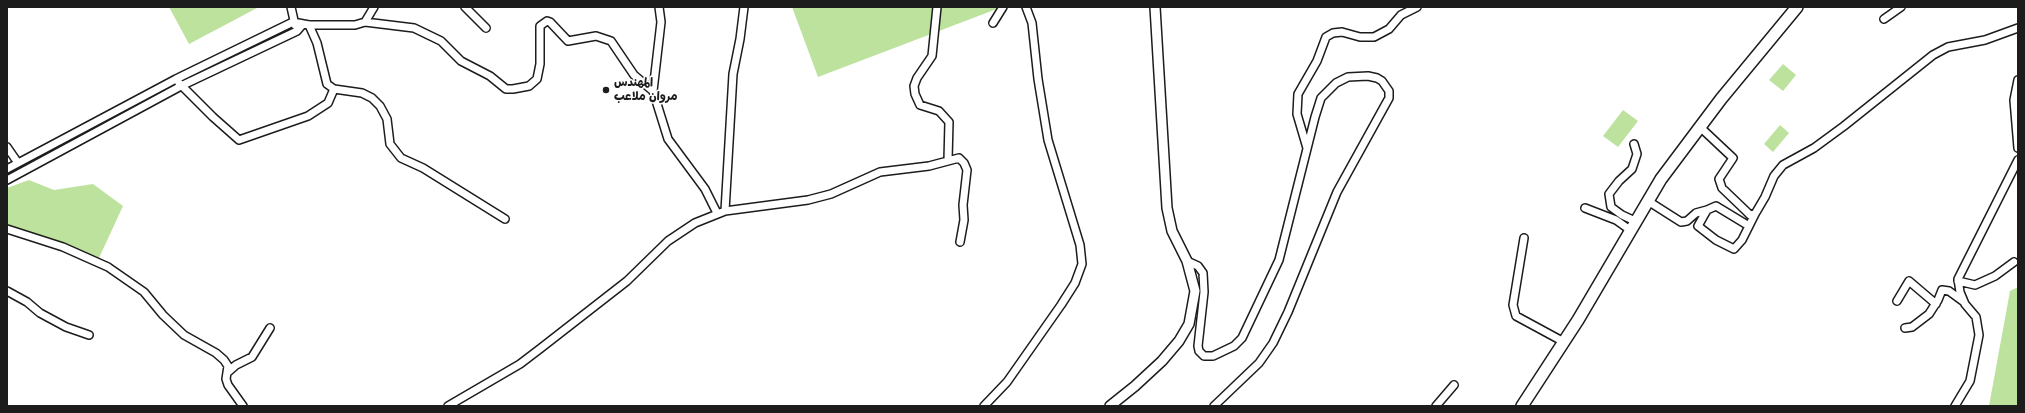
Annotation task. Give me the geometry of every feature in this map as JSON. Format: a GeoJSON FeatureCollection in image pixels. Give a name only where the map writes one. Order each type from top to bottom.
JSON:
{"type":"FeatureCollection","features":[{"type":"Feature","properties":{"kind":"main road"},"geometry":{"type":"LineString","coordinates":[[1522,406],[1564,342],[1661,178],[1754,58],[1797,7]]}},
{"type":"Feature","properties":{"kind":"street"},"geometry":{"type":"LineString","coordinates":[[291,7],[293,22],[298,31]]}},
{"type":"Feature","properties":{"kind":"street"},"geometry":{"type":"LineString","coordinates":[[365,22],[374,7]]}},
{"type":"Feature","properties":{"kind":"street"},"geometry":{"type":"LineString","coordinates":[[465,7],[486,28]]}},
{"type":"Feature","properties":{"kind":"street"},"geometry":{"type":"LineString","coordinates":[[659,7],[661,22],[653,91],[668,139],[705,189],[717,213]]}},
{"type":"Feature","properties":{"kind":"street"},"geometry":{"type":"LineString","coordinates":[[725,210],[733,74],[744,7]]}},
{"type":"Feature","properties":{"kind":"street"},"geometry":{"type":"LineString","coordinates":[[937,7],[932,56],[917,78],[914,86],[914,94],[920,105],[939,112],[949,122],[948,160]]}},
{"type":"Feature","properties":{"kind":"street"},"geometry":{"type":"LineString","coordinates":[[993,23],[1003,7]]}},
{"type":"Feature","properties":{"kind":"street"},"geometry":{"type":"LineString","coordinates":[[984,406],[1007,382],[1061,305],[1075,283],[1082,264],[1080,246],[1048,140],[1038,79],[1032,23],[1026,7]]}},
{"type":"Feature","properties":{"kind":"street"},"geometry":{"type":"LineString","coordinates":[[1307,148],[1297,114],[1298,94],[1317,61],[1326,37],[1333,33],[1342,32],[1360,37],[1374,37],[1389,29],[1401,16],[1418,7]]}},
{"type":"Feature","properties":{"kind":"street"},"geometry":{"type":"LineString","coordinates":[[1884,19],[1901,7]]}},
{"type":"Feature","properties":{"kind":"street"},"geometry":{"type":"LineString","coordinates":[[1110,406],[1135,386],[1162,361],[1179,341],[1189,324],[1195,291],[1187,261],[1172,231],[1167,208],[1154,9]]}},
{"type":"Feature","properties":{"kind":"street"},"geometry":{"type":"LineString","coordinates":[[7,169],[176,79],[293,22],[306,25],[355,25],[365,22],[414,28],[441,41],[461,61],[490,76],[506,89],[513,90],[529,86],[537,78],[540,64],[540,26],[547,21],[550,22],[568,41],[596,36],[611,41],[634,75],[653,91]]}},
{"type":"Feature","properties":{"kind":"street"},"geometry":{"type":"LineString","coordinates":[[7,180],[181,86],[298,31],[306,25]]}},
{"type":"Feature","properties":{"kind":"street"},"geometry":{"type":"LineString","coordinates":[[306,25],[317,43],[327,84],[334,89],[362,93],[372,98],[380,106],[387,119],[390,144],[401,158],[423,168],[504,219]]}},
{"type":"Feature","properties":{"kind":"street"},"geometry":{"type":"LineString","coordinates":[[1707,210],[1698,226],[1716,240],[1734,249],[1742,240],[1765,197],[1774,176],[1783,165],[1814,148],[1844,126],[1933,55],[1948,47],[1986,40],[2018,28]]}},
{"type":"Feature","properties":{"kind":"street"},"geometry":{"type":"LineString","coordinates":[[241,46],[246,55]]}},
{"type":"Feature","properties":{"kind":"street"},"geometry":{"type":"LineString","coordinates":[[1187,261],[1198,266],[1203,274],[1204,292],[1198,346],[1199,351],[1209,357],[1234,346],[1242,338],[1261,302],[1279,260],[1321,98],[1336,83],[1348,77],[1358,76],[1377,78],[1386,85],[1389,98],[1337,192],[1288,312],[1273,343],[1255,368],[1214,406]]}},
{"type":"Feature","properties":{"kind":"street"},"geometry":{"type":"LineString","coordinates":[[176,79],[181,86],[239,140],[308,116],[328,103],[334,89]]}},
{"type":"Feature","properties":{"kind":"street"},"geometry":{"type":"LineString","coordinates":[[2018,80],[2014,100],[2018,148]]}},
{"type":"Feature","properties":{"kind":"street"},"geometry":{"type":"LineString","coordinates":[[1700,127],[1734,158],[1719,179],[1722,188],[1746,211],[1750,214],[1755,214]]}},
{"type":"Feature","properties":{"kind":"street"},"geometry":{"type":"LineString","coordinates":[[1632,225],[1611,207],[1609,194],[1619,181],[1632,169],[1637,154],[1634,144]]}},
{"type":"Feature","properties":{"kind":"street"},"geometry":{"type":"LineString","coordinates":[[7,147],[18,163]]}},
{"type":"Feature","properties":{"kind":"street"},"geometry":{"type":"LineString","coordinates":[[448,406],[520,364],[626,281],[668,240],[695,223],[725,210],[808,200],[831,194],[880,172],[929,166],[960,158],[967,170],[963,205],[964,220],[960,242]]}},
{"type":"Feature","properties":{"kind":"street"},"geometry":{"type":"LineString","coordinates":[[1965,304],[1958,281],[2001,190],[2014,170],[2018,160]]}},
{"type":"Feature","properties":{"kind":"street"},"geometry":{"type":"LineString","coordinates":[[1648,201],[1681,222],[1687,221],[1696,213],[1716,206],[1749,226]]}},
{"type":"Feature","properties":{"kind":"street"},"geometry":{"type":"LineString","coordinates":[[1585,208],[1632,225]]}},
{"type":"Feature","properties":{"kind":"street"},"geometry":{"type":"LineString","coordinates":[[7,229],[63,246],[108,267],[144,292],[163,315],[184,335],[220,357],[228,366],[226,379],[228,385],[243,406]]}},
{"type":"Feature","properties":{"kind":"street"},"geometry":{"type":"LineString","coordinates":[[1524,238],[1513,305],[1516,316],[1564,342]]}},
{"type":"Feature","properties":{"kind":"street"},"geometry":{"type":"LineString","coordinates":[[1958,281],[1975,285],[1995,276],[2014,262]]}},
{"type":"Feature","properties":{"kind":"street"},"geometry":{"type":"LineString","coordinates":[[1897,301],[1909,280],[1936,304]]}},
{"type":"Feature","properties":{"kind":"street"},"geometry":{"type":"LineString","coordinates":[[1904,328],[1912,327],[1929,314],[1936,304],[1942,290],[1949,291],[1965,304],[1976,317],[1979,335],[1970,381],[1955,406]]}},
{"type":"Feature","properties":{"kind":"street"},"geometry":{"type":"LineString","coordinates":[[7,291],[23,299],[40,313],[66,327],[89,335]]}},
{"type":"Feature","properties":{"kind":"street"},"geometry":{"type":"LineString","coordinates":[[228,372],[236,365],[252,356],[270,328]]}},
{"type":"Feature","properties":{"kind":"street"},"geometry":{"type":"LineString","coordinates":[[1436,406],[1454,385]]}},
{"type":"Feature","properties":{"kind":"green space"},"geometry":{"type":"Polygon","coordinates":[[[169,7],[259,7],[189,44],[169,7]]]}},
{"type":"Feature","properties":{"kind":"green space"},"geometry":{"type":"Polygon","coordinates":[[[792,7],[1002,7],[818,77],[792,7]]]}},
{"type":"Feature","properties":{"kind":"green space"},"geometry":{"type":"Polygon","coordinates":[[[1783,64],[1796,75],[1783,91],[1769,80],[1783,64]]]}},
{"type":"Feature","properties":{"kind":"green space"},"geometry":{"type":"Polygon","coordinates":[[[1623,110],[1638,121],[1618,147],[1603,136],[1623,110]]]}},
{"type":"Feature","properties":{"kind":"green space"},"geometry":{"type":"Polygon","coordinates":[[[1780,125],[1789,133],[1773,152],[1764,144],[1780,125]]]}},
{"type":"Feature","properties":{"kind":"green space"},"geometry":{"type":"Polygon","coordinates":[[[29,180],[54,190],[93,184],[123,206],[99,258],[7,224],[7,188],[29,180]]]}},
{"type":"Feature","properties":{"kind":"green space"},"geometry":{"type":"Polygon","coordinates":[[[2018,287],[2018,406],[1989,406],[2010,291],[2018,287]]]}},
{"type":"Feature","properties":{"kind":"place","name":"المهندس مروان ملاعب"},"geometry":{"type":"Point","coordinates":[606,90]}}]}
